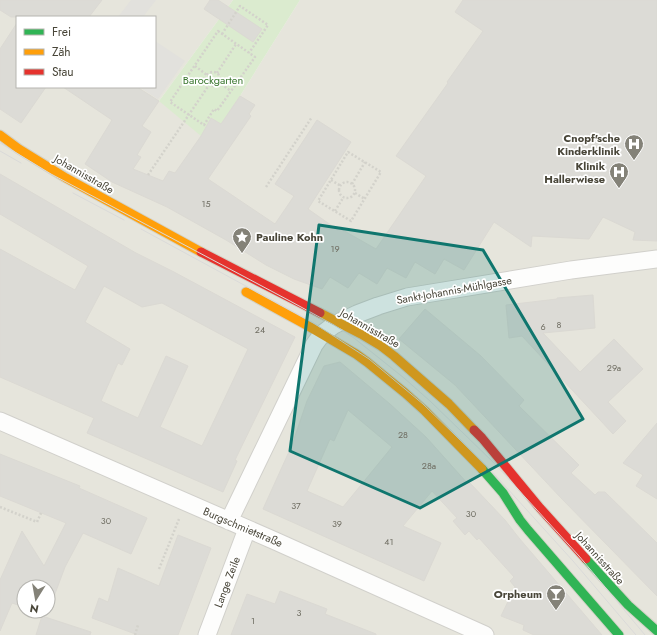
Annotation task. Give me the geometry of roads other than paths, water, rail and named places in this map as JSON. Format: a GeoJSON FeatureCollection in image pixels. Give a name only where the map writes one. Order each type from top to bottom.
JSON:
{"type":"FeatureCollection","features":[{"type":"Feature","properties":{"kind":"main road","name":"Johannisstraße"},"geometry":{"type":"LineString","coordinates":[[0,135],[19,149],[66,178],[203,253],[381,346],[449,404],[482,438],[540,508],[605,580],[628,605],[657,631]]}},
{"type":"Feature","properties":{"kind":"main road"},"geometry":{"type":"LineString","coordinates":[[240,289],[322,334],[367,362],[425,410],[492,480],[503,493],[528,530],[619,635]]}},
{"type":"Feature","properties":{"kind":"street","name":"Sankt-Johannis-Mühlgasse"},"geometry":{"type":"LineString","coordinates":[[229,521],[314,345],[322,334],[330,328],[357,314],[407,297],[571,270],[657,259]]}},
{"type":"Feature","properties":{"kind":"street","name":"Burgschmietstraße"},"geometry":{"type":"LineString","coordinates":[[0,420],[485,635]]}},
{"type":"Feature","properties":{"kind":"street","name":"Lange Zeile"},"geometry":{"type":"LineString","coordinates":[[207,635],[247,529]]}},
{"type":"Feature","properties":{"kind":"tram line"},"geometry":{"type":"LineString","coordinates":[[0,143],[51,174],[290,301],[334,325],[354,338],[430,401],[493,462],[579,556],[645,635]]}},
{"type":"Feature","properties":{"kind":"tram line"},"geometry":{"type":"LineString","coordinates":[[0,151],[21,163]]}},
{"type":"Feature","properties":{"kind":"tram line"},"geometry":{"type":"LineString","coordinates":[[73,193],[124,220]]}},
{"type":"Feature","properties":{"kind":"tram line"},"geometry":{"type":"LineString","coordinates":[[141,229],[312,322],[369,359],[423,404],[487,466],[573,561],[636,635]]}},
{"type":"Feature","properties":{"kind":"place","name":"Cnopf'sche Kinderklinik"},"geometry":{"type":"Point","coordinates":[634,161]}},
{"type":"Feature","properties":{"kind":"place","name":"Klinik Hallerwiese"},"geometry":{"type":"Point","coordinates":[619,189]}},
{"type":"Feature","properties":{"kind":"place","name":"Pauline Kohn"},"geometry":{"type":"Point","coordinates":[242,254]}},
{"type":"Feature","properties":{"kind":"place","name":"Orpheum"},"geometry":{"type":"Point","coordinates":[556,611]}},
{"type":"Feature","properties":{"kind":"park label","name":"Barockgarten"},"geometry":{"type":"Point","coordinates":[213,80]}}]}
